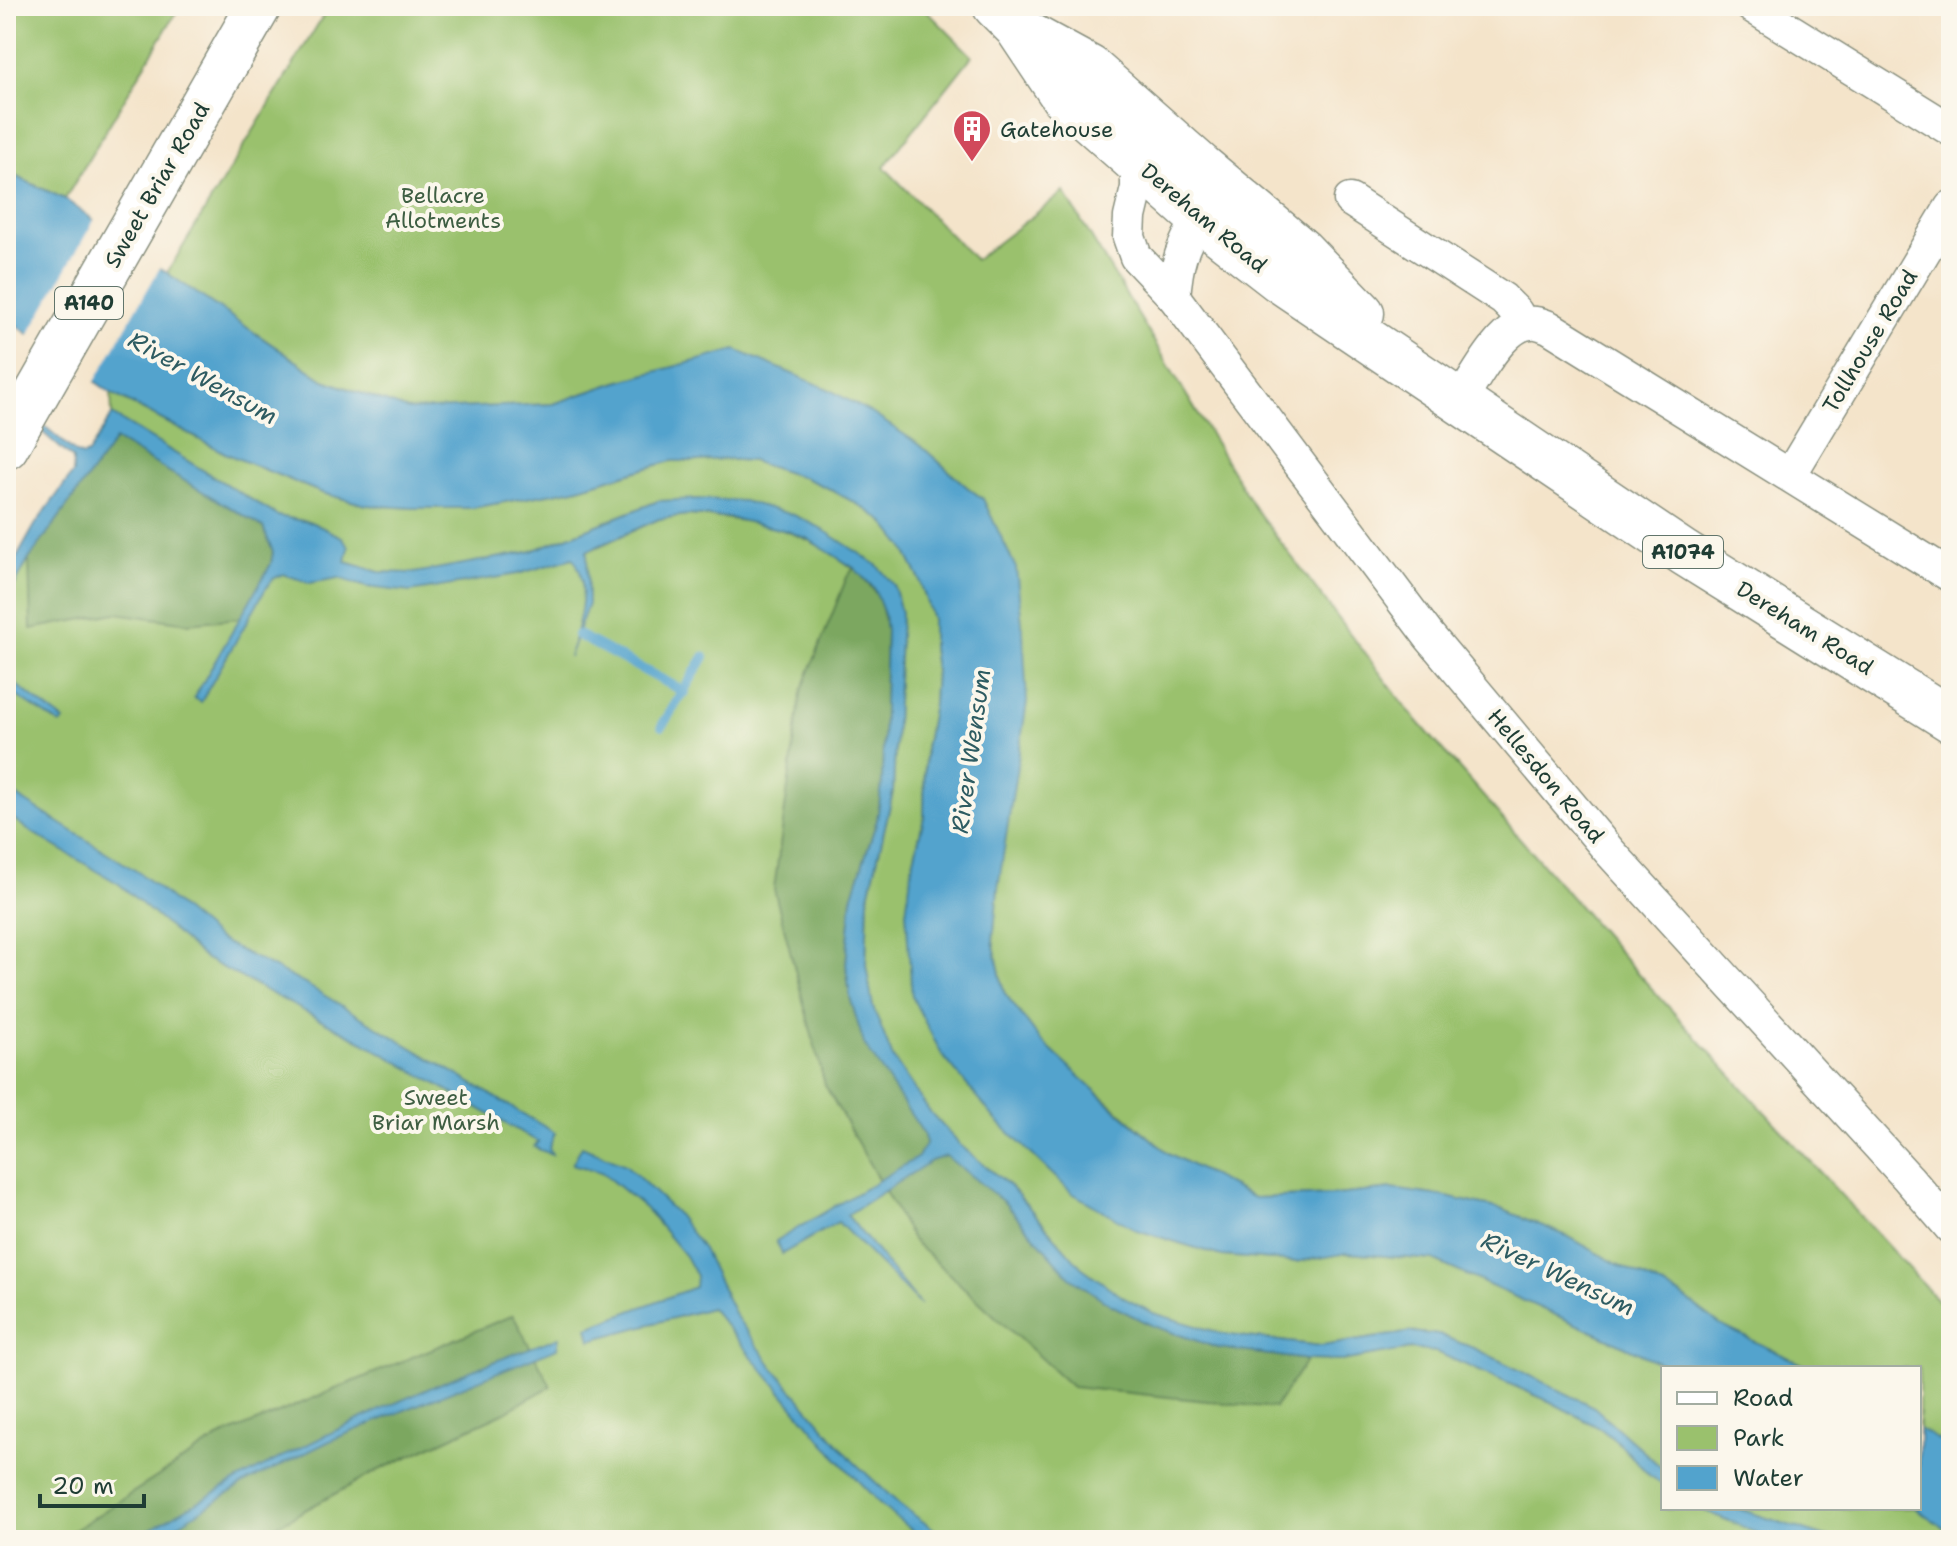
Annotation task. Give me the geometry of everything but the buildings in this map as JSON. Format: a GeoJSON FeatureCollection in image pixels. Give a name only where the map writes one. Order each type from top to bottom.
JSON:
{"type":"FeatureCollection","features":[{"type":"Feature","properties":{"kind":"highway","name":"Sweet Briar Road"},"geometry":{"type":"LineString","coordinates":[[6,447],[259,6]]}},
{"type":"Feature","properties":{"kind":"highway","name":"Dereham Road"},"geometry":{"type":"LineString","coordinates":[[1006,17],[1063,97],[1199,218],[1279,280],[1684,553],[1951,720]]}},
{"type":"Feature","properties":{"kind":"highway","name":"Dereham Road"},"geometry":{"type":"LineString","coordinates":[[1006,17],[1090,68],[1302,251],[1422,375]]}},
{"type":"Feature","properties":{"kind":"street"},"geometry":{"type":"LineString","coordinates":[[1751,6],[1951,130]]}},
{"type":"Feature","properties":{"kind":"street","name":"Hellesdon Road"},"geometry":{"type":"LineString","coordinates":[[1137,161],[1137,188],[1129,237],[1136,257],[1174,297],[1439,648],[1610,852],[1951,1228]]}},
{"type":"Feature","properties":{"kind":"street"},"geometry":{"type":"LineString","coordinates":[[1350,200],[1478,281],[1503,299],[1523,324]]}},
{"type":"Feature","properties":{"kind":"street","name":"Tollhouse Road"},"geometry":{"type":"LineString","coordinates":[[1790,475],[1951,207]]}},
{"type":"Feature","properties":{"kind":"street"},"geometry":{"type":"LineString","coordinates":[[1174,297],[1183,245],[1199,218]]}},
{"type":"Feature","properties":{"kind":"street"},"geometry":{"type":"LineString","coordinates":[[1460,402],[1500,342],[1511,331],[1533,322],[1549,327],[1951,576]]}},
{"type":"Feature","properties":{"kind":"green space"},"geometry":{"type":"Polygon","coordinates":[[[6,6],[180,6],[65,199],[6,172],[6,6]]]}},
{"type":"Feature","properties":{"kind":"green space","name":"Bellacre Allotments"},"geometry":{"type":"Polygon","coordinates":[[[329,6],[922,6],[972,56],[884,167],[975,260],[1064,192],[1254,507],[1408,710],[1632,967],[1951,1315],[1951,1447],[1921,1430],[1921,1366],[1806,1366],[1720,1325],[1682,1296],[1567,1236],[1501,1209],[1392,1189],[1254,1198],[1168,1153],[1062,1062],[1041,1041],[1004,992],[993,941],[998,888],[983,499],[920,445],[873,414],[828,389],[664,370],[553,404],[408,410],[324,380],[167,273],[329,6]]]}},
{"type":"Feature","properties":{"kind":"green space"},"geometry":{"type":"Polygon","coordinates":[[[111,393],[227,454],[322,493],[366,505],[472,508],[575,489],[671,461],[722,459],[751,461],[805,478],[861,506],[883,521],[904,548],[919,578],[932,619],[935,670],[925,749],[924,817],[912,868],[1137,1230],[1222,1256],[1296,1262],[1348,1253],[1433,1260],[1618,1343],[1666,1366],[1661,1366],[1661,1467],[1594,1407],[1476,1349],[1439,1335],[1412,1332],[1321,1346],[1223,1334],[1153,1313],[1123,1298],[1081,1267],[1012,1188],[960,1145],[929,1111],[893,1058],[873,1007],[866,965],[868,900],[893,792],[901,613],[894,585],[819,527],[658,501],[529,552],[414,574],[379,572],[346,562],[313,523],[278,516],[112,415],[111,393]]]}},
{"type":"Feature","properties":{"kind":"green space"},"geometry":{"type":"Polygon","coordinates":[[[115,440],[263,527],[273,552],[271,564],[240,618],[188,623],[116,613],[31,629],[29,559],[115,440]]]}},
{"type":"Feature","properties":{"kind":"green space","name":"Sweet Briar Marsh"},"geometry":{"type":"Polygon","coordinates":[[[688,515],[716,517],[789,532],[832,554],[874,588],[846,964],[850,997],[864,1044],[1070,1277],[1218,1348],[1306,1360],[1341,1361],[1411,1349],[1436,1352],[1551,1402],[1600,1428],[1661,1484],[1661,1510],[1704,1510],[1774,1540],[6,1540],[6,601],[29,559],[263,527],[366,587],[573,558],[659,519],[688,515]]]}},
{"type":"Feature","properties":{"kind":"green space"},"geometry":{"type":"Polygon","coordinates":[[[854,568],[877,596],[886,630],[882,785],[877,820],[852,898],[846,964],[850,997],[865,1044],[946,1155],[1005,1203],[1070,1277],[1111,1305],[1153,1326],[1218,1348],[1307,1360],[1274,1408],[1072,1387],[913,1241],[825,1085],[774,889],[801,693],[847,577],[854,568]]]}},
{"type":"Feature","properties":{"kind":"green space"},"geometry":{"type":"Polygon","coordinates":[[[513,1315],[551,1386],[503,1413],[377,1471],[250,1540],[66,1540],[65,1536],[218,1438],[513,1315]]]}},
{"type":"Feature","properties":{"kind":"green space"},"geometry":{"type":"Polygon","coordinates":[[[1742,1510],[1918,1510],[1951,1532],[1951,1540],[1835,1540],[1742,1510]]]}},
{"type":"Feature","properties":{"kind":"water","name":"River Wensum"},"geometry":{"type":"Polygon","coordinates":[[[6,172],[65,199],[324,380],[408,410],[553,404],[617,382],[736,350],[828,389],[873,414],[920,445],[983,499],[1016,568],[1027,702],[998,888],[993,941],[1004,992],[1041,1041],[1168,1153],[1254,1198],[1392,1189],[1501,1209],[1567,1236],[1682,1296],[1720,1325],[1806,1366],[1666,1366],[1433,1260],[1348,1253],[1296,1262],[1222,1256],[1137,1230],[1072,1193],[996,1120],[942,1055],[912,997],[906,912],[924,817],[925,749],[935,670],[932,619],[919,578],[904,548],[883,521],[861,506],[805,478],[751,461],[722,459],[671,461],[575,489],[472,508],[366,505],[322,493],[227,454],[111,393],[6,318],[6,172]]]}},
{"type":"Feature","properties":{"kind":"water"},"geometry":{"type":"Polygon","coordinates":[[[6,393],[83,456],[88,454],[112,415],[278,516],[313,523],[342,537],[349,547],[346,562],[379,572],[414,573],[529,552],[658,501],[743,501],[794,515],[819,527],[877,565],[894,585],[901,613],[893,792],[868,900],[866,965],[873,1007],[893,1058],[929,1111],[960,1145],[1012,1188],[1081,1267],[1124,1298],[1153,1313],[1223,1334],[1321,1346],[1412,1332],[1439,1335],[1476,1349],[1594,1407],[1661,1467],[1661,1484],[1600,1428],[1551,1402],[1436,1352],[1411,1349],[1341,1361],[1307,1360],[1218,1348],[1153,1326],[1111,1305],[1070,1277],[1005,1203],[946,1156],[931,1161],[847,1215],[920,1305],[838,1222],[782,1254],[776,1241],[918,1157],[926,1143],[923,1133],[864,1044],[850,997],[846,964],[852,898],[877,820],[882,785],[886,631],[884,614],[874,588],[854,568],[806,538],[787,531],[730,518],[688,515],[659,519],[587,551],[588,604],[569,657],[583,593],[579,569],[573,558],[518,574],[410,592],[366,587],[339,578],[310,583],[283,574],[273,579],[265,590],[201,702],[194,698],[271,564],[273,552],[263,527],[115,440],[29,559],[6,601],[6,577],[35,525],[73,473],[73,459],[6,400],[6,393]]]}},
{"type":"Feature","properties":{"kind":"water"},"geometry":{"type":"Polygon","coordinates":[[[6,677],[64,721],[61,725],[6,689],[6,677]]]}},
{"type":"Feature","properties":{"kind":"water"},"geometry":{"type":"Polygon","coordinates":[[[6,787],[141,874],[218,939],[307,985],[555,1133],[549,1148],[552,1154],[534,1146],[538,1142],[363,1042],[204,958],[119,884],[28,830],[6,813],[6,787]]]}},
{"type":"Feature","properties":{"kind":"water"},"geometry":{"type":"Polygon","coordinates":[[[582,1146],[626,1165],[675,1212],[703,1249],[735,1315],[773,1367],[853,1461],[900,1505],[949,1540],[924,1540],[884,1508],[842,1464],[711,1308],[591,1340],[588,1327],[695,1287],[696,1276],[685,1256],[646,1209],[601,1172],[572,1164],[582,1146]]]}},
{"type":"Feature","properties":{"kind":"water"},"geometry":{"type":"Polygon","coordinates":[[[559,1337],[557,1348],[334,1439],[249,1481],[158,1540],[132,1540],[206,1497],[321,1438],[399,1401],[559,1337]]]}},
{"type":"Feature","properties":{"kind":"water"},"geometry":{"type":"Polygon","coordinates":[[[1921,1430],[1951,1447],[1951,1532],[1918,1510],[1921,1510],[1921,1430]]]}},
{"type":"Feature","properties":{"kind":"water"},"geometry":{"type":"Polygon","coordinates":[[[1704,1510],[1742,1510],[1835,1540],[1771,1539],[1704,1510]]]}},
{"type":"Feature","properties":{"kind":"pier"},"geometry":{"type":"Polygon","coordinates":[[[96,217],[162,264],[93,385],[27,338],[96,217]]]}},
{"type":"Feature","properties":{"kind":"waterway"},"geometry":{"type":"LineString","coordinates":[[578,635],[685,692]]}},
{"type":"Feature","properties":{"kind":"waterway"},"geometry":{"type":"LineString","coordinates":[[662,726],[704,657]]}},
{"type":"Feature","properties":{"kind":"place","name":"Gatehouse"},"geometry":{"type":"Point","coordinates":[972,163]}}]}
